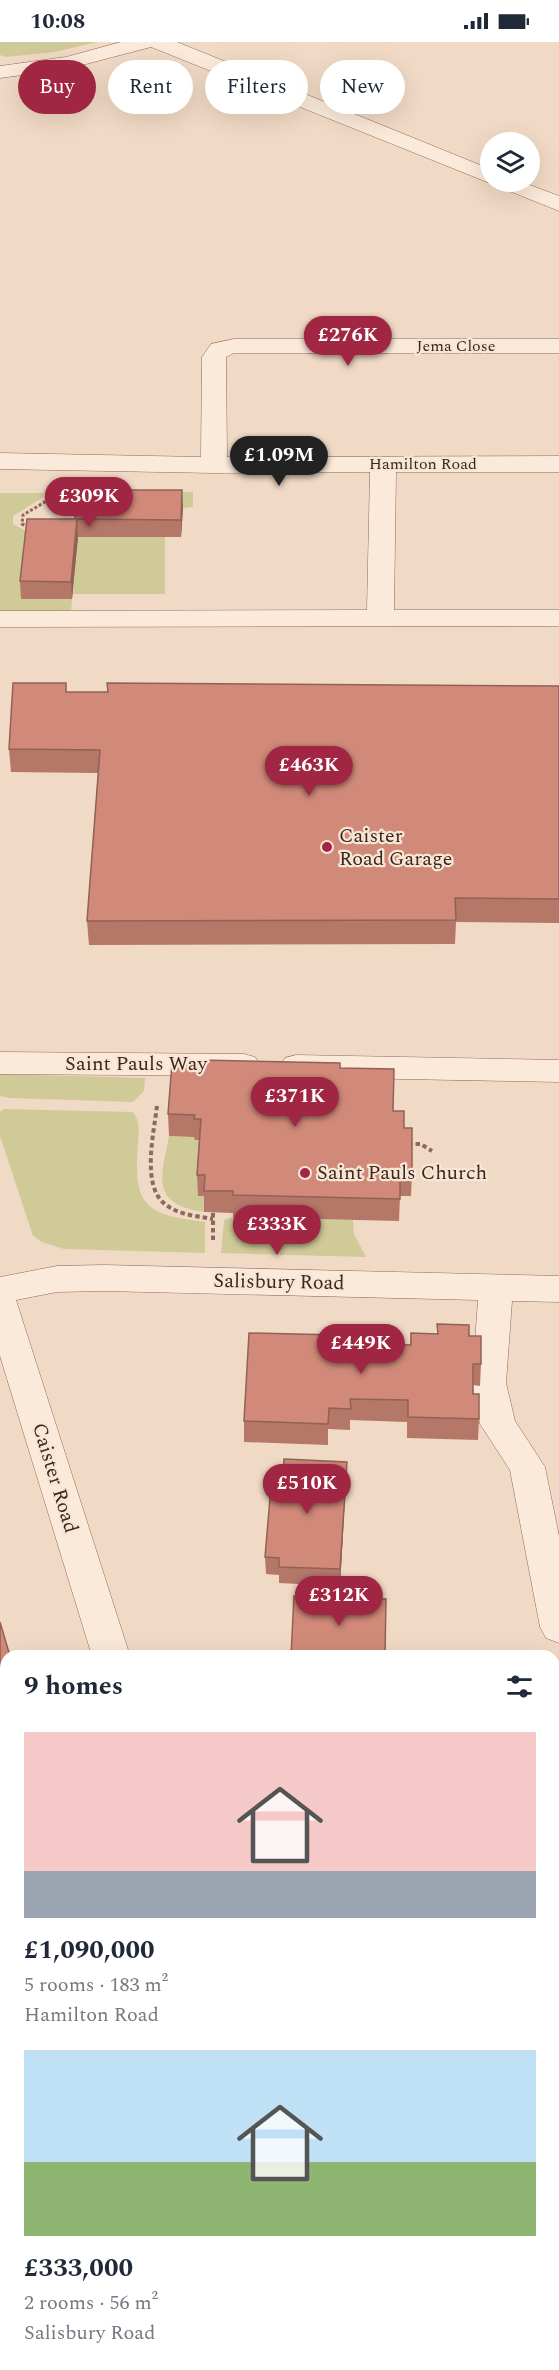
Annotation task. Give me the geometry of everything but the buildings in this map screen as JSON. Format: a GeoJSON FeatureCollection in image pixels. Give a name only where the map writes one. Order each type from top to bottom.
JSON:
{"type":"FeatureCollection","features":[{"type":"Feature","properties":{"kind":"street"},"geometry":{"type":"LineString","coordinates":[[0,72],[67,63],[145,42]]}},
{"type":"Feature","properties":{"kind":"street"},"geometry":{"type":"LineString","coordinates":[[158,42],[480,173]]}},
{"type":"Feature","properties":{"kind":"street"},"geometry":{"type":"LineString","coordinates":[[528,192],[559,204]]}},
{"type":"Feature","properties":{"kind":"street","name":"Jema Close"},"geometry":{"type":"LineString","coordinates":[[214,465],[214,357],[220,349],[234,346],[559,346]]}},
{"type":"Feature","properties":{"kind":"street","name":"Hamilton Road"},"geometry":{"type":"LineString","coordinates":[[0,461],[58,464],[214,465],[559,464]]}},
{"type":"Feature","properties":{"kind":"street"},"geometry":{"type":"LineString","coordinates":[[380,617],[382,465]]}},
{"type":"Feature","properties":{"kind":"street"},"geometry":{"type":"LineString","coordinates":[[0,619],[559,618]]}},
{"type":"Feature","properties":{"kind":"street","name":"Saint Pauls Way"},"geometry":{"type":"LineString","coordinates":[[0,1064],[161,1063],[559,1071]]}},
{"type":"Feature","properties":{"kind":"street","name":"Salisbury Road"},"geometry":{"type":"LineString","coordinates":[[0,1290],[57,1279],[104,1278],[559,1289]]}},
{"type":"Feature","properties":{"kind":"street"},"geometry":{"type":"LineString","coordinates":[[496,1287],[489,1383],[498,1424],[527,1467],[559,1627]]}},
{"type":"Feature","properties":{"kind":"street","name":"Caister Road"},"geometry":{"type":"LineString","coordinates":[[0,1301],[109,1650]]}},
{"type":"Feature","properties":{"kind":"path"},"geometry":{"type":"LineString","coordinates":[[38,528],[22,524],[21,519],[23,515],[49,501],[54,494],[58,464]]}},
{"type":"Feature","properties":{"kind":"path"},"geometry":{"type":"LineString","coordinates":[[157,1106],[152,1183],[157,1198],[172,1209],[192,1216],[213,1219]]}},
{"type":"Feature","properties":{"kind":"path"},"geometry":{"type":"LineString","coordinates":[[407,1150],[407,1144],[421,1144],[432,1150]]}},
{"type":"Feature","properties":{"kind":"shaded area"},"geometry":{"type":"Polygon","coordinates":[[[0,42],[97,42],[55,52],[6,57],[0,55],[0,42]]]}},
{"type":"Feature","properties":{"kind":"shaded area"},"geometry":{"type":"Polygon","coordinates":[[[193,492],[193,507],[78,519],[57,504],[64,494],[193,492]]]}},
{"type":"Feature","properties":{"kind":"shaded area"},"geometry":{"type":"Polygon","coordinates":[[[0,493],[44,493],[42,498],[13,516],[13,524],[28,532],[21,599],[72,599],[71,612],[0,612],[0,493]]]}},
{"type":"Feature","properties":{"kind":"shaded area"},"geometry":{"type":"Polygon","coordinates":[[[78,537],[165,537],[165,594],[73,594],[78,537]]]}},
{"type":"Feature","properties":{"kind":"shaded area"},"geometry":{"type":"Polygon","coordinates":[[[0,1074],[145,1078],[144,1091],[133,1102],[0,1096],[0,1074]]]}},
{"type":"Feature","properties":{"kind":"shaded area"},"geometry":{"type":"Polygon","coordinates":[[[3,1109],[133,1112],[137,1119],[139,1135],[137,1164],[141,1193],[147,1203],[156,1210],[184,1219],[205,1222],[205,1253],[64,1249],[42,1242],[33,1236],[0,1136],[0,1112],[3,1109]]]}},
{"type":"Feature","properties":{"kind":"shaded area"},"geometry":{"type":"Polygon","coordinates":[[[169,1136],[195,1137],[201,1140],[198,1196],[205,1196],[204,1212],[175,1203],[167,1196],[162,1176],[169,1136]]]}},
{"type":"Feature","properties":{"kind":"shaded area"},"geometry":{"type":"Polygon","coordinates":[[[233,1217],[353,1220],[354,1234],[366,1257],[221,1253],[224,1220],[233,1217]]]}},
{"type":"Feature","properties":{"kind":"place","name":"Caister Road Garage"},"geometry":{"type":"Point","coordinates":[327,847]}},
{"type":"Feature","properties":{"kind":"place","name":"Saint Pauls Church"},"geometry":{"type":"Point","coordinates":[305,1173]}}]}
